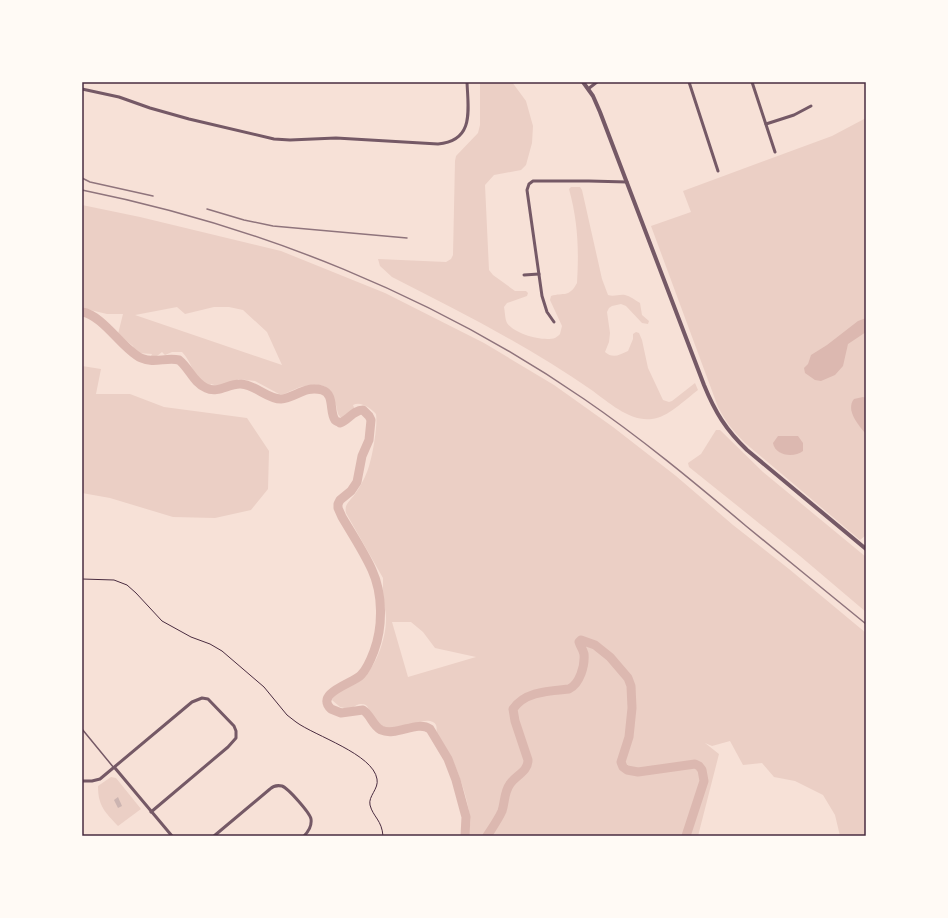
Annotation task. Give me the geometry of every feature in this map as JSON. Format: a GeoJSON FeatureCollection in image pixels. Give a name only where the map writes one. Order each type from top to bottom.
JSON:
{"type":"FeatureCollection","features":[{"type":"Feature","properties":{"kind":"street"},"geometry":{"type":"LineString","coordinates":[[82,89],[119,97],[189,119],[274,139],[290,140],[336,138],[438,144],[453,142],[466,128],[468,119],[467,82]]}},
{"type":"Feature","properties":{"kind":"street"},"geometry":{"type":"LineString","coordinates":[[583,82],[600,112],[711,403],[720,419],[732,435],[747,450],[866,549]]}},
{"type":"Feature","properties":{"kind":"street"},"geometry":{"type":"LineString","coordinates":[[588,89],[597,82]]}},
{"type":"Feature","properties":{"kind":"street"},"geometry":{"type":"LineString","coordinates":[[689,82],[718,171]]}},
{"type":"Feature","properties":{"kind":"street"},"geometry":{"type":"LineString","coordinates":[[752,82],[775,152]]}},
{"type":"Feature","properties":{"kind":"street"},"geometry":{"type":"LineString","coordinates":[[766,124],[799,114],[811,106]]}},
{"type":"Feature","properties":{"kind":"street"},"geometry":{"type":"LineString","coordinates":[[554,322],[544,305],[527,190],[528,184],[533,181],[627,182]]}},
{"type":"Feature","properties":{"kind":"street"},"geometry":{"type":"LineString","coordinates":[[524,275],[539,274]]}},
{"type":"Feature","properties":{"kind":"street"},"geometry":{"type":"LineString","coordinates":[[82,780],[96,781],[115,768],[188,705],[199,698],[205,698],[211,702],[234,726],[236,738],[151,812]]}},
{"type":"Feature","properties":{"kind":"street"},"geometry":{"type":"LineString","coordinates":[[115,768],[172,836]]}},
{"type":"Feature","properties":{"kind":"street"},"geometry":{"type":"LineString","coordinates":[[214,836],[270,789],[275,786],[280,786],[288,790],[310,816],[311,826],[304,836]]}},
{"type":"Feature","properties":{"kind":"lane"},"geometry":{"type":"LineString","coordinates":[[82,729],[115,768]]}},
{"type":"Feature","properties":{"kind":"path"},"geometry":{"type":"LineString","coordinates":[[82,580],[114,580],[127,585],[162,622],[186,635],[210,644],[222,651],[264,686],[287,715],[296,722],[353,752],[371,766],[376,775],[377,787],[371,798],[370,804],[381,825],[383,836]]}},
{"type":"Feature","properties":{"kind":"shaded area"},"geometry":{"type":"Polygon","coordinates":[[[480,82],[512,82],[526,101],[533,126],[532,143],[526,165],[521,170],[494,175],[485,185],[489,270],[493,275],[515,291],[526,291],[528,293],[527,296],[507,303],[504,307],[507,323],[516,331],[536,338],[550,339],[555,338],[560,334],[562,326],[550,300],[551,296],[569,293],[577,283],[577,236],[569,189],[571,187],[580,187],[582,190],[602,279],[608,295],[625,295],[634,299],[640,303],[642,315],[649,321],[648,324],[642,323],[626,306],[621,304],[609,308],[607,312],[610,333],[609,342],[605,352],[613,356],[628,351],[633,339],[633,334],[636,332],[639,333],[648,368],[663,400],[669,402],[672,401],[695,383],[698,390],[676,408],[664,415],[658,418],[644,419],[628,415],[545,360],[469,317],[392,277],[380,266],[378,259],[446,262],[451,259],[453,255],[455,161],[456,156],[478,133],[480,125],[480,82]]]}},
{"type":"Feature","properties":{"kind":"shaded area"},"geometry":{"type":"Polygon","coordinates":[[[866,118],[866,535],[860,540],[745,443],[727,422],[718,407],[651,226],[691,212],[683,191],[832,136],[866,118]]]}},
{"type":"Feature","properties":{"kind":"shaded area"},"geometry":{"type":"Polygon","coordinates":[[[82,205],[140,217],[281,251],[385,293],[484,343],[554,385],[613,427],[676,476],[733,525],[866,633],[866,836],[840,836],[835,815],[823,795],[795,781],[774,777],[762,763],[743,765],[730,741],[712,746],[705,743],[719,754],[698,836],[469,836],[470,818],[463,788],[451,756],[438,736],[435,723],[423,721],[399,729],[388,729],[381,725],[372,716],[368,707],[365,705],[359,704],[349,709],[340,707],[332,700],[339,691],[357,683],[369,671],[379,653],[386,625],[382,593],[383,578],[346,513],[348,503],[363,481],[369,467],[373,452],[376,414],[365,406],[356,404],[353,405],[355,410],[344,419],[341,418],[328,389],[324,386],[315,384],[300,387],[284,394],[279,394],[255,381],[238,379],[237,381],[218,386],[211,384],[209,390],[207,391],[200,383],[189,361],[182,352],[172,352],[165,355],[162,352],[157,356],[152,357],[152,354],[138,353],[134,350],[133,346],[118,334],[123,314],[107,314],[82,308],[82,205]],[[177,307],[135,315],[282,365],[267,332],[243,310],[229,307],[214,307],[185,314],[177,307]],[[392,622],[408,677],[476,657],[435,648],[423,632],[411,622],[392,622]]]}},
{"type":"Feature","properties":{"kind":"shaded area"},"geometry":{"type":"Polygon","coordinates":[[[866,318],[866,332],[848,344],[843,366],[835,375],[821,381],[815,380],[805,373],[804,368],[808,364],[811,355],[827,345],[858,321],[866,318]]]}},
{"type":"Feature","properties":{"kind":"shaded area"},"geometry":{"type":"Polygon","coordinates":[[[82,366],[101,369],[96,394],[130,394],[164,407],[247,418],[269,451],[268,489],[251,510],[215,518],[173,517],[110,498],[82,493],[82,366]]]}},
{"type":"Feature","properties":{"kind":"shaded area"},"geometry":{"type":"Polygon","coordinates":[[[863,397],[866,398],[866,434],[854,418],[851,408],[854,399],[863,397]]]}},
{"type":"Feature","properties":{"kind":"shaded area"},"geometry":{"type":"Polygon","coordinates":[[[716,430],[720,430],[763,472],[866,557],[866,612],[800,556],[689,467],[688,463],[701,454],[716,430]]]}},
{"type":"Feature","properties":{"kind":"shaded area"},"geometry":{"type":"Polygon","coordinates":[[[778,436],[798,436],[803,443],[803,451],[795,455],[790,455],[777,451],[773,443],[778,436]]]}},
{"type":"Feature","properties":{"kind":"shaded area"},"geometry":{"type":"Polygon","coordinates":[[[111,777],[116,778],[141,809],[118,826],[103,808],[98,793],[98,786],[111,777]]]}},
{"type":"Feature","properties":{"kind":"building"},"geometry":{"type":"Polygon","coordinates":[[[118,797],[122,806],[118,808],[114,800],[118,797]]]}},
{"type":"Feature","properties":{"kind":"waterway"},"geometry":{"type":"LineString","coordinates":[[82,312],[98,319],[127,348],[141,358],[146,360],[179,360],[198,382],[210,390],[241,384],[252,387],[271,397],[281,399],[305,390],[316,389],[322,390],[329,395],[333,417],[336,421],[340,423],[343,422],[360,410],[363,410],[369,416],[371,420],[369,440],[362,456],[357,482],[351,491],[340,500],[338,508],[376,579],[380,600],[379,632],[374,651],[365,670],[357,678],[331,693],[327,703],[331,709],[341,713],[363,710],[378,728],[387,732],[419,726],[430,729],[448,759],[456,780],[466,817],[465,836]]}},
{"type":"Feature","properties":{"kind":"waterway"},"geometry":{"type":"LineString","coordinates":[[487,836],[502,811],[508,787],[512,781],[526,768],[528,760],[515,721],[513,709],[518,703],[531,695],[546,691],[569,689],[573,687],[579,679],[584,663],[584,654],[579,642],[581,640],[595,645],[610,657],[628,678],[631,686],[632,708],[629,737],[621,762],[623,767],[627,770],[638,772],[695,764],[702,770],[704,781],[686,836]]}},
{"type":"Feature","properties":{"kind":"railway"},"geometry":{"type":"LineString","coordinates":[[82,178],[90,182],[153,196]]}},
{"type":"Feature","properties":{"kind":"railway"},"geometry":{"type":"LineString","coordinates":[[82,190],[149,205],[215,223],[280,245],[344,269],[406,297],[467,328],[527,362],[584,399],[626,429],[687,477],[866,624]]}},
{"type":"Feature","properties":{"kind":"railway"},"geometry":{"type":"LineString","coordinates":[[207,209],[244,220],[273,226],[407,238]]}}]}
